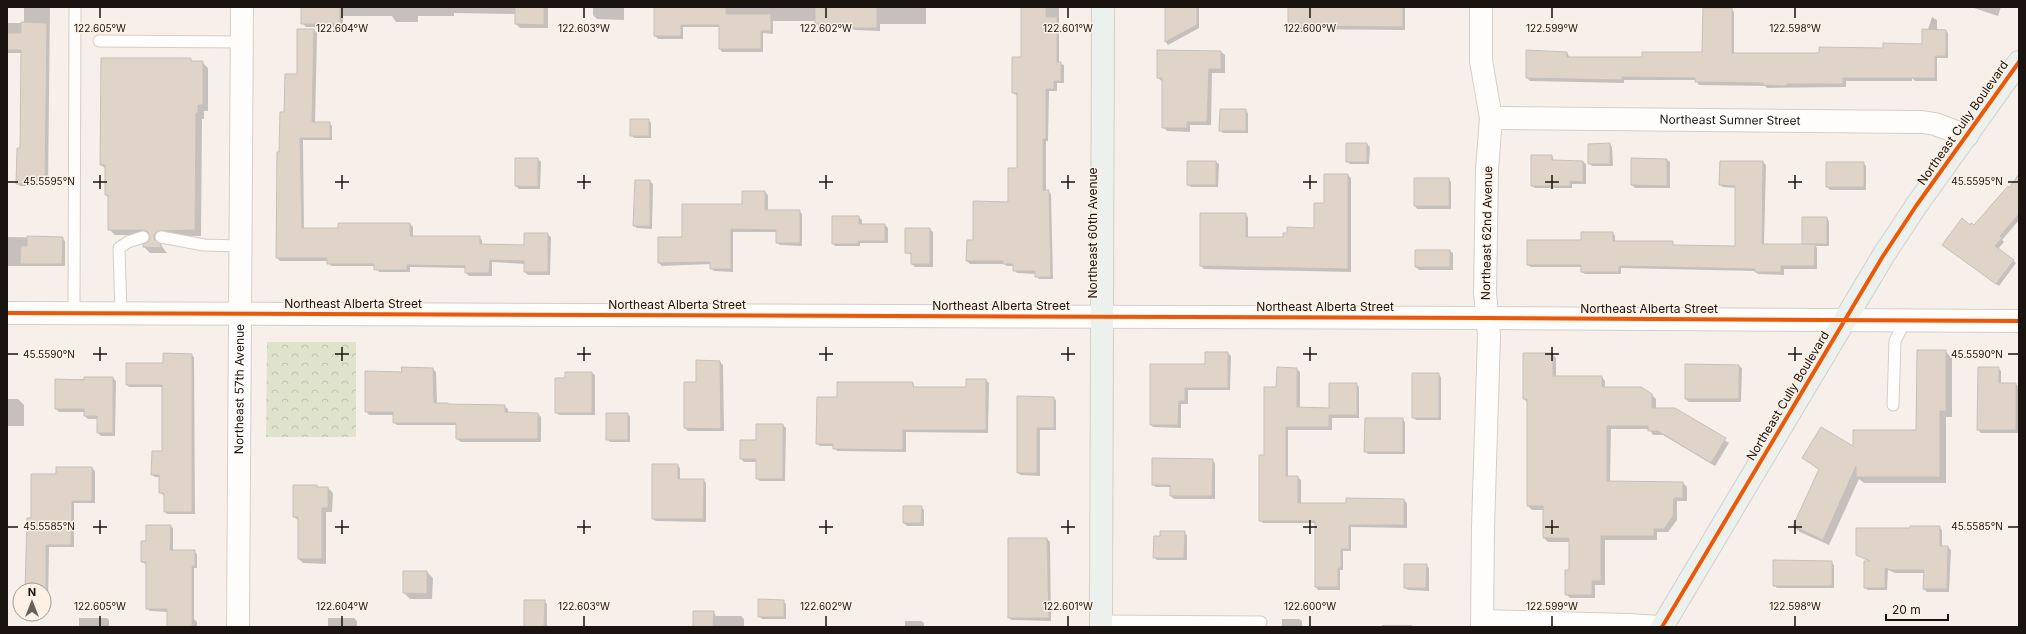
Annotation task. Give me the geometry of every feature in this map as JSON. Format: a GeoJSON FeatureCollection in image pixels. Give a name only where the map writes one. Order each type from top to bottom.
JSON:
{"type":"FeatureCollection","features":[{"type":"Feature","properties":{"kind":"main road","name":"Northeast 60th Avenue"},"geometry":{"type":"LineString","coordinates":[[1101,624],[1103,7]]}},
{"type":"Feature","properties":{"kind":"main road","name":"Northeast Cully Boulevard"},"geometry":{"type":"LineString","coordinates":[[1662,627],[1883,256],[1916,206],[2019,62]]}},
{"type":"Feature","properties":{"kind":"street","name":"Northeast 57th Avenue"},"geometry":{"type":"LineString","coordinates":[[238,627],[242,7]]}},
{"type":"Feature","properties":{"kind":"street","name":"Northeast 62nd Avenue"},"geometry":{"type":"LineString","coordinates":[[1481,7],[1481,61],[1491,118],[1486,170],[1485,293],[1489,336],[1482,624]]}},
{"type":"Feature","properties":{"kind":"street","name":"Northeast Sumner Street"},"geometry":{"type":"LineString","coordinates":[[1491,118],[1922,122],[1935,124],[1967,136]]}},
{"type":"Feature","properties":{"kind":"street","name":"Northeast Alberta Street"},"geometry":{"type":"LineString","coordinates":[[7,313],[2019,321]]}},
{"type":"Feature","properties":{"kind":"street"},"geometry":{"type":"LineString","coordinates":[[1482,624],[1629,624],[1659,627]]}},
{"type":"Feature","properties":{"kind":"lane"},"geometry":{"type":"LineString","coordinates":[[74,313],[75,7]]}},
{"type":"Feature","properties":{"kind":"lane"},"geometry":{"type":"LineString","coordinates":[[99,41],[242,42]]}},
{"type":"Feature","properties":{"kind":"lane"},"geometry":{"type":"LineString","coordinates":[[161,237],[204,245],[240,246]]}},
{"type":"Feature","properties":{"kind":"lane"},"geometry":{"type":"LineString","coordinates":[[121,313],[119,248],[128,242],[143,238]]}},
{"type":"Feature","properties":{"kind":"lane"},"geometry":{"type":"LineString","coordinates":[[1893,405],[1895,341],[1905,320]]}},
{"type":"Feature","properties":{"kind":"lane"},"geometry":{"type":"LineString","coordinates":[[1101,624],[1261,622]]}},
{"type":"Feature","properties":{"kind":"green space"},"geometry":{"type":"Polygon","coordinates":[[[267,342],[356,342],[356,437],[266,437],[267,342]]]}},
{"type":"Feature","properties":{"kind":"building"},"geometry":{"type":"Polygon","coordinates":[[[301,7],[340,7],[340,24],[301,24],[301,7]]]}},
{"type":"Feature","properties":{"kind":"building"},"geometry":{"type":"Polygon","coordinates":[[[515,7],[544,7],[544,25],[515,24],[515,7]]]}},
{"type":"Feature","properties":{"kind":"building"},"geometry":{"type":"Polygon","coordinates":[[[654,7],[726,7],[726,14],[771,14],[771,31],[761,31],[761,49],[719,49],[719,25],[681,25],[681,36],[654,36],[654,7]]]}},
{"type":"Feature","properties":{"kind":"building"},"geometry":{"type":"Polygon","coordinates":[[[815,7],[877,7],[877,28],[850,28],[851,24],[815,24],[815,7]]]}},
{"type":"Feature","properties":{"kind":"building"},"geometry":{"type":"Polygon","coordinates":[[[1021,7],[1046,7],[1046,17],[1057,17],[1057,62],[1061,62],[1061,81],[1054,81],[1054,89],[1046,89],[1046,139],[1043,139],[1043,190],[1049,190],[1051,277],[1035,277],[1035,271],[1013,271],[1013,264],[1003,264],[1003,261],[966,261],[967,240],[973,240],[973,201],[1008,202],[1008,168],[1017,168],[1017,93],[1012,93],[1012,57],[1021,57],[1021,7]]]}},
{"type":"Feature","properties":{"kind":"building"},"geometry":{"type":"Polygon","coordinates":[[[1165,7],[1197,7],[1197,25],[1165,42],[1165,7]]]}},
{"type":"Feature","properties":{"kind":"building"},"geometry":{"type":"Polygon","coordinates":[[[1288,7],[1403,7],[1403,27],[1288,26],[1288,7]]]}},
{"type":"Feature","properties":{"kind":"building"},"geometry":{"type":"Polygon","coordinates":[[[1703,8],[1732,8],[1732,53],[1819,53],[1819,47],[1883,48],[1883,43],[1922,44],[1922,29],[1946,30],[1946,56],[1935,56],[1935,78],[1843,78],[1843,84],[1787,84],[1787,86],[1763,85],[1763,83],[1695,82],[1695,78],[1622,77],[1622,80],[1526,78],[1526,50],[1567,52],[1567,57],[1642,57],[1642,52],[1702,52],[1703,8]]]}},
{"type":"Feature","properties":{"kind":"building"},"geometry":{"type":"Polygon","coordinates":[[[21,22],[47,23],[45,184],[16,184],[17,148],[20,148],[21,50],[7,50],[7,33],[21,33],[21,22]]]}},
{"type":"Feature","properties":{"kind":"building"},"geometry":{"type":"Polygon","coordinates":[[[297,29],[314,29],[312,122],[330,122],[330,138],[300,138],[302,228],[338,228],[338,223],[410,223],[410,236],[480,236],[480,244],[524,245],[524,233],[548,233],[548,272],[524,272],[524,261],[490,260],[489,273],[465,273],[465,266],[407,265],[407,270],[374,270],[374,264],[327,264],[327,258],[276,258],[277,152],[279,152],[280,112],[284,112],[285,74],[297,74],[297,29]]]}},
{"type":"Feature","properties":{"kind":"building"},"geometry":{"type":"Polygon","coordinates":[[[1157,50],[1221,51],[1221,69],[1209,69],[1207,122],[1187,122],[1187,128],[1162,128],[1162,78],[1157,78],[1157,50]]]}},
{"type":"Feature","properties":{"kind":"building"},"geometry":{"type":"Polygon","coordinates":[[[101,58],[191,58],[191,61],[203,61],[203,105],[198,105],[198,113],[196,113],[195,230],[158,231],[154,235],[154,239],[161,244],[161,248],[143,247],[143,244],[148,242],[150,238],[148,232],[143,230],[108,230],[108,195],[105,195],[105,165],[100,165],[101,58]]]}},
{"type":"Feature","properties":{"kind":"building"},"geometry":{"type":"Polygon","coordinates":[[[1220,109],[1246,109],[1246,131],[1219,131],[1220,109]]]}},
{"type":"Feature","properties":{"kind":"building"},"geometry":{"type":"Polygon","coordinates":[[[630,119],[649,119],[649,136],[630,136],[630,119]]]}},
{"type":"Feature","properties":{"kind":"building"},"geometry":{"type":"Polygon","coordinates":[[[1346,143],[1367,143],[1367,162],[1346,162],[1346,143]]]}},
{"type":"Feature","properties":{"kind":"building"},"geometry":{"type":"Polygon","coordinates":[[[1610,143],[1610,164],[1588,164],[1588,144],[1610,143]]]}},
{"type":"Feature","properties":{"kind":"building"},"geometry":{"type":"Polygon","coordinates":[[[1531,155],[1552,155],[1552,160],[1583,161],[1583,182],[1570,181],[1570,186],[1531,186],[1531,155]]]}},
{"type":"Feature","properties":{"kind":"building"},"geometry":{"type":"Polygon","coordinates":[[[515,158],[538,158],[538,187],[515,186],[515,158]]]}},
{"type":"Feature","properties":{"kind":"building"},"geometry":{"type":"Polygon","coordinates":[[[1631,158],[1667,159],[1667,186],[1631,185],[1631,158]]]}},
{"type":"Feature","properties":{"kind":"building"},"geometry":{"type":"Polygon","coordinates":[[[1187,161],[1216,161],[1216,185],[1187,185],[1187,161]]]}},
{"type":"Feature","properties":{"kind":"building"},"geometry":{"type":"Polygon","coordinates":[[[1720,161],[1763,161],[1762,244],[1815,244],[1814,266],[1781,266],[1781,272],[1755,272],[1755,269],[1619,266],[1619,272],[1581,272],[1581,265],[1527,265],[1527,240],[1581,240],[1581,232],[1613,232],[1613,241],[1673,241],[1673,245],[1735,246],[1735,186],[1719,185],[1720,161]]]}},
{"type":"Feature","properties":{"kind":"building"},"geometry":{"type":"Polygon","coordinates":[[[1826,162],[1864,162],[1864,187],[1826,187],[1826,162]]]}},
{"type":"Feature","properties":{"kind":"building"},"geometry":{"type":"Polygon","coordinates":[[[1324,174],[1348,174],[1348,269],[1200,266],[1200,213],[1246,213],[1246,237],[1283,237],[1283,233],[1287,233],[1287,227],[1314,228],[1314,203],[1324,203],[1324,174]]]}},
{"type":"Feature","properties":{"kind":"building"},"geometry":{"type":"Polygon","coordinates":[[[2019,174],[2019,214],[2000,236],[2002,238],[1995,246],[2014,260],[1996,284],[1942,245],[1962,218],[1970,225],[1971,223],[1974,225],[2008,186],[2009,188],[2019,174]]]}},
{"type":"Feature","properties":{"kind":"building"},"geometry":{"type":"Polygon","coordinates":[[[1414,178],[1449,178],[1449,206],[1414,206],[1414,178]]]}},
{"type":"Feature","properties":{"kind":"building"},"geometry":{"type":"Polygon","coordinates":[[[635,180],[650,180],[650,226],[633,226],[635,180]]]}},
{"type":"Feature","properties":{"kind":"building"},"geometry":{"type":"Polygon","coordinates":[[[742,191],[765,191],[765,210],[800,210],[800,243],[776,243],[776,230],[731,229],[731,269],[710,269],[710,262],[658,263],[658,237],[682,237],[682,204],[742,204],[742,191]]]}},
{"type":"Feature","properties":{"kind":"building"},"geometry":{"type":"Polygon","coordinates":[[[832,216],[859,216],[859,224],[885,224],[885,241],[858,241],[858,244],[832,244],[832,216]]]}},
{"type":"Feature","properties":{"kind":"building"},"geometry":{"type":"Polygon","coordinates":[[[1802,217],[1827,217],[1827,244],[1802,244],[1802,217]]]}},
{"type":"Feature","properties":{"kind":"building"},"geometry":{"type":"Polygon","coordinates":[[[905,228],[930,228],[930,264],[911,264],[911,253],[905,253],[905,228]]]}},
{"type":"Feature","properties":{"kind":"building"},"geometry":{"type":"Polygon","coordinates":[[[27,236],[63,237],[62,264],[20,264],[21,246],[27,246],[27,236]]]}},
{"type":"Feature","properties":{"kind":"building"},"geometry":{"type":"Polygon","coordinates":[[[1415,250],[1450,250],[1450,267],[1415,267],[1415,250]]]}},
{"type":"Feature","properties":{"kind":"building"},"geometry":{"type":"Polygon","coordinates":[[[1917,350],[1946,350],[1946,411],[1940,411],[1940,477],[1856,477],[1856,466],[1823,540],[1793,526],[1819,469],[1802,458],[1821,427],[1853,446],[1853,430],[1916,430],[1917,350]]]}},
{"type":"Feature","properties":{"kind":"building"},"geometry":{"type":"Polygon","coordinates":[[[1205,352],[1228,352],[1228,388],[1185,388],[1185,401],[1179,401],[1178,425],[1150,425],[1150,364],[1205,364],[1205,352]]]}},
{"type":"Feature","properties":{"kind":"building"},"geometry":{"type":"Polygon","coordinates":[[[163,353],[192,354],[192,512],[164,512],[164,493],[159,493],[159,475],[151,475],[152,451],[162,451],[162,385],[126,385],[126,363],[163,363],[163,353]]]}},
{"type":"Feature","properties":{"kind":"building"},"geometry":{"type":"Polygon","coordinates":[[[1523,353],[1553,353],[1553,376],[1602,376],[1602,387],[1641,387],[1652,394],[1652,408],[1675,408],[1726,438],[1711,463],[1658,431],[1648,431],[1648,426],[1607,426],[1607,481],[1683,482],[1683,498],[1674,498],[1673,516],[1664,529],[1654,529],[1654,536],[1601,536],[1601,581],[1592,581],[1592,595],[1565,595],[1565,570],[1569,570],[1569,538],[1543,538],[1543,506],[1527,506],[1527,399],[1523,399],[1523,353]]]}},
{"type":"Feature","properties":{"kind":"building"},"geometry":{"type":"Polygon","coordinates":[[[696,360],[720,361],[721,429],[684,428],[684,382],[696,382],[696,360]]]}},
{"type":"Feature","properties":{"kind":"building"},"geometry":{"type":"Polygon","coordinates":[[[1685,364],[1739,365],[1739,399],[1685,399],[1685,364]]]}},
{"type":"Feature","properties":{"kind":"building"},"geometry":{"type":"Polygon","coordinates":[[[401,367],[433,368],[434,403],[505,405],[505,412],[538,413],[538,439],[456,439],[456,423],[393,423],[393,412],[365,412],[365,371],[402,372],[401,367]]]}},
{"type":"Feature","properties":{"kind":"building"},"geometry":{"type":"Polygon","coordinates":[[[1277,367],[1297,368],[1297,407],[1329,408],[1329,383],[1357,383],[1357,415],[1329,415],[1329,427],[1286,427],[1286,476],[1298,476],[1298,503],[1346,503],[1346,498],[1404,499],[1404,525],[1349,525],[1349,549],[1341,549],[1341,568],[1338,568],[1338,587],[1315,587],[1315,521],[1259,521],[1259,455],[1264,455],[1264,387],[1276,387],[1277,367]]]}},
{"type":"Feature","properties":{"kind":"building"},"geometry":{"type":"Polygon","coordinates":[[[1978,367],[1999,367],[1999,383],[2016,383],[2016,430],[1977,430],[1978,367]]]}},
{"type":"Feature","properties":{"kind":"building"},"geometry":{"type":"Polygon","coordinates":[[[565,372],[592,372],[592,413],[555,413],[555,378],[565,378],[565,372]]]}},
{"type":"Feature","properties":{"kind":"building"},"geometry":{"type":"Polygon","coordinates":[[[1412,373],[1439,373],[1439,418],[1412,418],[1412,373]]]}},
{"type":"Feature","properties":{"kind":"building"},"geometry":{"type":"Polygon","coordinates":[[[84,377],[113,377],[113,433],[97,433],[97,416],[84,416],[84,409],[55,409],[55,379],[84,380],[84,377]]]}},
{"type":"Feature","properties":{"kind":"building"},"geometry":{"type":"Polygon","coordinates":[[[966,379],[986,379],[986,430],[903,430],[903,450],[833,449],[833,444],[816,444],[817,397],[837,397],[837,382],[913,382],[913,387],[966,387],[966,379]]]}},
{"type":"Feature","properties":{"kind":"building"},"geometry":{"type":"Polygon","coordinates":[[[1017,396],[1054,397],[1054,428],[1037,428],[1037,473],[1017,473],[1017,396]]]}},
{"type":"Feature","properties":{"kind":"building"},"geometry":{"type":"Polygon","coordinates":[[[606,413],[628,413],[628,440],[606,440],[606,413]]]}},
{"type":"Feature","properties":{"kind":"building"},"geometry":{"type":"Polygon","coordinates":[[[1365,418],[1403,418],[1403,452],[1364,452],[1365,418]]]}},
{"type":"Feature","properties":{"kind":"building"},"geometry":{"type":"Polygon","coordinates":[[[756,424],[783,424],[783,479],[756,479],[756,459],[740,459],[740,440],[756,440],[756,424]]]}},
{"type":"Feature","properties":{"kind":"building"},"geometry":{"type":"Polygon","coordinates":[[[1152,458],[1213,459],[1212,496],[1170,496],[1170,485],[1152,485],[1152,458]]]}},
{"type":"Feature","properties":{"kind":"building"},"geometry":{"type":"Polygon","coordinates":[[[652,464],[678,464],[678,479],[704,479],[703,519],[652,519],[652,464]]]}},
{"type":"Feature","properties":{"kind":"building"},"geometry":{"type":"Polygon","coordinates":[[[56,467],[92,467],[92,501],[72,501],[71,545],[46,545],[46,582],[25,582],[27,518],[31,518],[31,474],[56,474],[56,467]]]}},
{"type":"Feature","properties":{"kind":"building"},"geometry":{"type":"Polygon","coordinates":[[[293,485],[317,485],[317,487],[328,487],[328,508],[322,508],[322,559],[298,559],[298,517],[293,517],[293,485]]]}},
{"type":"Feature","properties":{"kind":"building"},"geometry":{"type":"Polygon","coordinates":[[[903,506],[922,506],[921,523],[903,523],[903,506]]]}},
{"type":"Feature","properties":{"kind":"building"},"geometry":{"type":"Polygon","coordinates":[[[146,525],[171,525],[170,550],[195,550],[195,566],[192,566],[192,627],[167,627],[167,609],[146,609],[146,562],[141,562],[141,541],[146,541],[146,525]]]}},
{"type":"Feature","properties":{"kind":"building"},"geometry":{"type":"Polygon","coordinates":[[[1910,526],[1940,526],[1940,546],[1948,546],[1947,589],[1923,589],[1924,570],[1891,570],[1885,568],[1885,588],[1864,588],[1864,561],[1870,561],[1856,555],[1856,528],[1910,528],[1910,526]]]}},
{"type":"Feature","properties":{"kind":"building"},"geometry":{"type":"Polygon","coordinates":[[[1160,531],[1185,531],[1184,558],[1153,558],[1154,536],[1160,536],[1160,531]]]}},
{"type":"Feature","properties":{"kind":"building"},"geometry":{"type":"Polygon","coordinates":[[[1008,538],[1047,538],[1049,618],[1008,618],[1008,538]]]}},
{"type":"Feature","properties":{"kind":"building"},"geometry":{"type":"Polygon","coordinates":[[[1773,560],[1832,561],[1832,586],[1773,586],[1773,560]]]}},
{"type":"Feature","properties":{"kind":"building"},"geometry":{"type":"Polygon","coordinates":[[[1404,564],[1427,564],[1426,588],[1404,588],[1404,564]]]}},
{"type":"Feature","properties":{"kind":"building"},"geometry":{"type":"Polygon","coordinates":[[[403,571],[427,571],[427,594],[403,593],[403,571]]]}},
{"type":"Feature","properties":{"kind":"building"},"geometry":{"type":"Polygon","coordinates":[[[758,599],[784,600],[784,617],[758,617],[758,599]]]}},
{"type":"Feature","properties":{"kind":"building"},"geometry":{"type":"Polygon","coordinates":[[[524,600],[545,600],[544,627],[524,627],[524,600]]]}},
{"type":"Feature","properties":{"kind":"building"},"geometry":{"type":"Polygon","coordinates":[[[693,611],[714,611],[713,627],[693,627],[693,611]]]}},
{"type":"Feature","properties":{"kind":"cycle path"},"geometry":{"type":"LineString","coordinates":[[1662,627],[1883,256],[1916,206],[2019,62]]}},
{"type":"Feature","properties":{"kind":"cycle path"},"geometry":{"type":"LineString","coordinates":[[7,313],[2019,321]]}}]}
